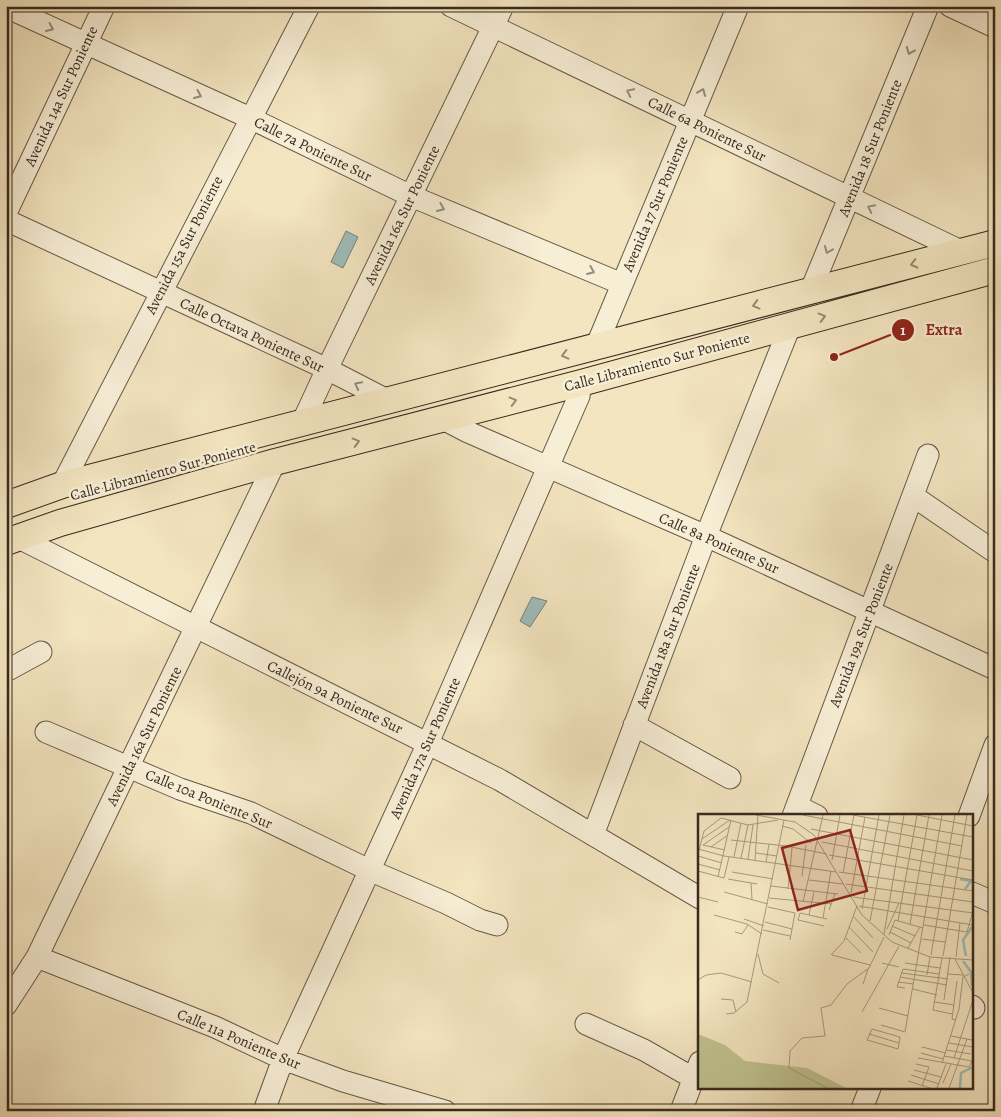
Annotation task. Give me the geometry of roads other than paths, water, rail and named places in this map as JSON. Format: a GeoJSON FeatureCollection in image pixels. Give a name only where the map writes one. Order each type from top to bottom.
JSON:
{"type":"FeatureCollection","features":[{"type":"Feature","properties":{"kind":"main road","name":"Calle Libramiento Sur Poniente"},"geometry":{"type":"LineString","coordinates":[[6,505],[62,485],[995,243]]}},
{"type":"Feature","properties":{"kind":"main road","name":"Calle Libramiento Sur Poniente"},"geometry":{"type":"LineString","coordinates":[[9,532],[60,523],[275,462],[581,383],[995,270]]}},
{"type":"Feature","properties":{"kind":"main road","name":"Calle Libramiento Sur Poniente"},"geometry":{"type":"LineString","coordinates":[[9,532],[34,506],[130,479],[291,438],[309,421]]}},
{"type":"Feature","properties":{"kind":"main road","name":"Calle Libramiento Sur Poniente"},"geometry":{"type":"LineString","coordinates":[[9,532],[46,513],[291,449],[318,451]]}},
{"type":"Feature","properties":{"kind":"street","name":"Avenida 14a Sur Poniente"},"geometry":{"type":"LineString","coordinates":[[6,213],[104,6]]}},
{"type":"Feature","properties":{"kind":"street","name":"Avenida 15a Sur Poniente"},"geometry":{"type":"LineString","coordinates":[[62,485],[309,6]]}},
{"type":"Feature","properties":{"kind":"street","name":"Calle 6a Poniente Sur"},"geometry":{"type":"LineString","coordinates":[[451,6],[963,252]]}},
{"type":"Feature","properties":{"kind":"street","name":"Avenida 16a Sur Poniente"},"geometry":{"type":"LineString","coordinates":[[309,421],[327,368],[503,6]]}},
{"type":"Feature","properties":{"kind":"street","name":"Avenida 17 Sur Poniente"},"geometry":{"type":"LineString","coordinates":[[596,347],[738,6]]}},
{"type":"Feature","properties":{"kind":"street","name":"Avenida 18 Sur Poniente"},"geometry":{"type":"LineString","coordinates":[[811,290],[928,6]]}},
{"type":"Feature","properties":{"kind":"street"},"geometry":{"type":"LineString","coordinates":[[950,6],[995,27]]}},
{"type":"Feature","properties":{"kind":"street","name":"Calle 7a Poniente Sur"},"geometry":{"type":"LineString","coordinates":[[6,7],[250,118],[411,196],[622,284]]}},
{"type":"Feature","properties":{"kind":"street","name":"Calle Octava Poniente Sur"},"geometry":{"type":"LineString","coordinates":[[6,220],[160,293],[327,368],[389,401]]}},
{"type":"Feature","properties":{"kind":"street","name":"Avenida 18a Sur Poniente"},"geometry":{"type":"LineString","coordinates":[[593,835],[706,536],[790,326]]}},
{"type":"Feature","properties":{"kind":"street","name":"Avenida 17a Sur Poniente"},"geometry":{"type":"LineString","coordinates":[[264,1111],[283,1059],[428,743],[548,468],[579,396],[581,383]]}},
{"type":"Feature","properties":{"kind":"street","name":"Calle 8a Poniente Sur"},"geometry":{"type":"LineString","coordinates":[[443,419],[548,468],[706,536],[995,669]]}},
{"type":"Feature","properties":{"kind":"street","name":"Avenida 19a Sur Poniente"},"geometry":{"type":"LineString","coordinates":[[795,811],[928,455]]}},
{"type":"Feature","properties":{"kind":"street","name":"Avenida 16a Sur Poniente"},"geometry":{"type":"LineString","coordinates":[[6,1005],[37,958],[275,462]]}},
{"type":"Feature","properties":{"kind":"street"},"geometry":{"type":"LineString","coordinates":[[913,496],[995,552]]}},
{"type":"Feature","properties":{"kind":"street","name":"Callejón 9a Poniente Sur"},"geometry":{"type":"LineString","coordinates":[[9,532],[500,780],[698,897]]}},
{"type":"Feature","properties":{"kind":"street"},"geometry":{"type":"LineString","coordinates":[[6,670],[42,652]]}},
{"type":"Feature","properties":{"kind":"street"},"geometry":{"type":"LineString","coordinates":[[634,725],[730,778]]}},
{"type":"Feature","properties":{"kind":"street","name":"Calle 10a Poniente Sur"},"geometry":{"type":"LineString","coordinates":[[46,732],[180,789],[251,813],[369,870],[446,903],[480,920],[497,925]]}},
{"type":"Feature","properties":{"kind":"street"},"geometry":{"type":"LineString","coordinates":[[970,814],[995,745]]}},
{"type":"Feature","properties":{"kind":"street"},"geometry":{"type":"LineString","coordinates":[[795,811],[808,814]]}},
{"type":"Feature","properties":{"kind":"street"},"geometry":{"type":"LineString","coordinates":[[974,894],[995,903]]}},
{"type":"Feature","properties":{"kind":"street","name":"Calle 11a Poniente Sur"},"geometry":{"type":"LineString","coordinates":[[37,958],[215,1027],[283,1059],[343,1081],[445,1111]]}},
{"type":"Feature","properties":{"kind":"street"},"geometry":{"type":"LineString","coordinates":[[586,1024],[644,1050],[697,1070],[680,1111]]}},
{"type":"Feature","properties":{"kind":"street"},"geometry":{"type":"LineString","coordinates":[[861,1111],[869,1090]]}},
{"type":"Feature","properties":{"kind":"water"},"geometry":{"type":"Polygon","coordinates":[[[346,231],[358,237],[343,268],[331,262],[346,231]]]}},
{"type":"Feature","properties":{"kind":"water"},"geometry":{"type":"Polygon","coordinates":[[[532,597],[547,601],[530,627],[520,621],[532,597]]]}},
{"type":"Feature","properties":{"kind":"place","name":"Extra"},"geometry":{"type":"Point","coordinates":[834,357]}}]}
